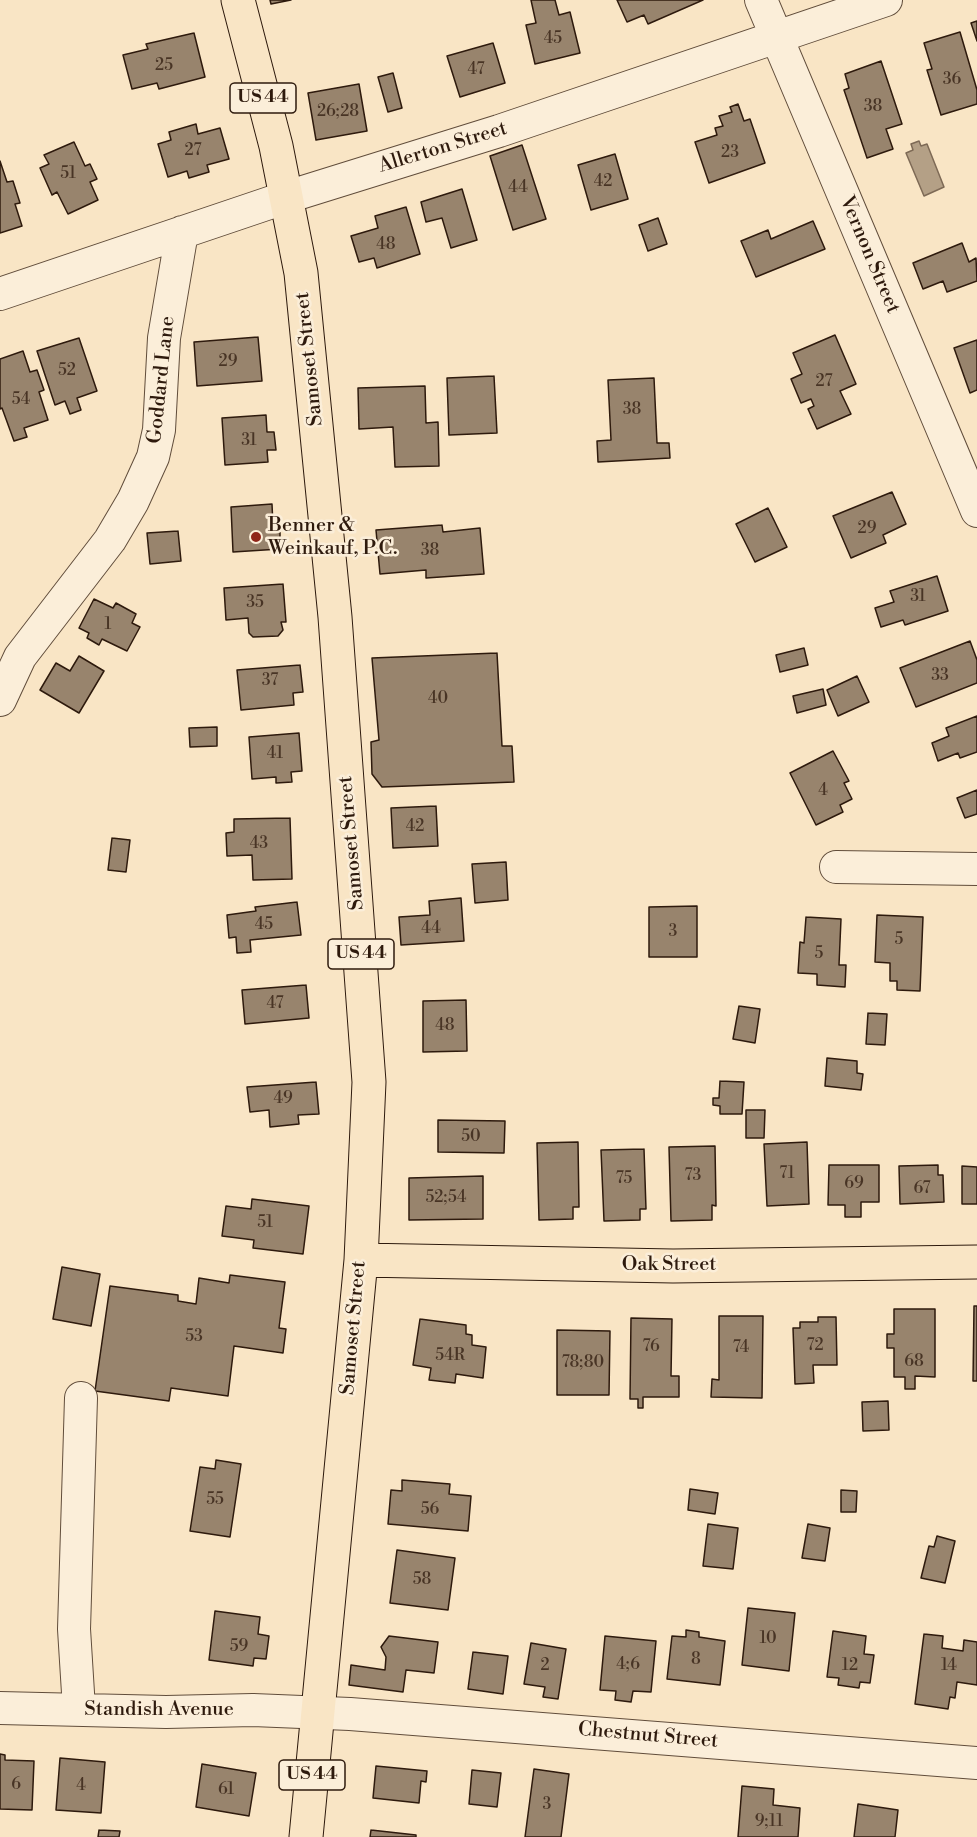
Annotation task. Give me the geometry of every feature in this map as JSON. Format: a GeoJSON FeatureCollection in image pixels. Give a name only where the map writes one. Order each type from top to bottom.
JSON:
{"type":"FeatureCollection","features":[{"type":"Feature","properties":{"kind":"main road","name":"Samoset Street"},"geometry":{"type":"LineString","coordinates":[[238,0],[288,196],[301,273],[335,616],[369,1082],[361,1260],[306,1837]]}},
{"type":"Feature","properties":{"kind":"main road","name":"Oak Street"},"geometry":{"type":"LineString","coordinates":[[361,1260],[673,1266],[977,1262]]}},
{"type":"Feature","properties":{"kind":"street","name":"Vernon Street"},"geometry":{"type":"LineString","coordinates":[[761,0],[775,39],[977,511]]}},
{"type":"Feature","properties":{"kind":"street","name":"Allerton Street"},"geometry":{"type":"LineString","coordinates":[[0,294],[288,196],[499,131],[886,0]]}},
{"type":"Feature","properties":{"kind":"street","name":"Goddard Lane"},"geometry":{"type":"LineString","coordinates":[[0,700],[20,657],[110,540],[133,501],[153,457],[159,430],[164,338],[182,232]]}},
{"type":"Feature","properties":{"kind":"street"},"geometry":{"type":"LineString","coordinates":[[836,867],[977,869]]}},
{"type":"Feature","properties":{"kind":"street"},"geometry":{"type":"LineString","coordinates":[[79,1709],[74,1629],[81,1398]]}},
{"type":"Feature","properties":{"kind":"street","name":"Standish Avenue"},"geometry":{"type":"LineString","coordinates":[[0,1708],[318,1713]]}},
{"type":"Feature","properties":{"kind":"street","name":"Chestnut Street"},"geometry":{"type":"LineString","coordinates":[[318,1713],[977,1763]]}},
{"type":"Feature","properties":{"kind":"shaded area"},"geometry":{"type":"Polygon","coordinates":[[[919,141],[921,146],[927,144],[944,187],[924,196],[906,153],[913,150],[911,144],[919,141]]]}},
{"type":"Feature","properties":{"kind":"building"},"geometry":{"type":"Polygon","coordinates":[[[270,0],[291,0],[271,4],[270,0]]]}},
{"type":"Feature","properties":{"kind":"building"},"geometry":{"type":"Polygon","coordinates":[[[531,0],[555,0],[559,15],[570,12],[580,53],[535,64],[526,25],[536,23],[531,0]]]}},
{"type":"Feature","properties":{"kind":"building"},"geometry":{"type":"Polygon","coordinates":[[[617,0],[703,0],[648,24],[644,15],[627,22],[617,0]]]}},
{"type":"Feature","properties":{"kind":"building"},"geometry":{"type":"Polygon","coordinates":[[[977,21],[977,41],[971,23],[977,21]]]}},
{"type":"Feature","properties":{"kind":"building"},"geometry":{"type":"Polygon","coordinates":[[[960,32],[977,90],[977,104],[941,115],[927,70],[932,69],[924,43],[960,32]]]}},
{"type":"Feature","properties":{"kind":"building"},"geometry":{"type":"Polygon","coordinates":[[[194,33],[205,77],[159,89],[157,83],[132,89],[123,55],[148,49],[146,44],[194,33]]]}},
{"type":"Feature","properties":{"kind":"building"},"geometry":{"type":"Polygon","coordinates":[[[493,43],[505,83],[460,97],[447,56],[493,43]]]}},
{"type":"Feature","properties":{"kind":"building"},"geometry":{"type":"Polygon","coordinates":[[[881,61],[902,124],[886,129],[893,149],[867,158],[844,90],[849,88],[845,74],[881,61]]]}},
{"type":"Feature","properties":{"kind":"building"},"geometry":{"type":"Polygon","coordinates":[[[393,73],[402,108],[388,112],[378,77],[393,73]]]}},
{"type":"Feature","properties":{"kind":"building"},"geometry":{"type":"Polygon","coordinates":[[[359,84],[367,131],[316,140],[308,93],[359,84]]]}},
{"type":"Feature","properties":{"kind":"building"},"geometry":{"type":"Polygon","coordinates":[[[738,104],[744,121],[750,119],[765,163],[709,183],[695,142],[717,135],[715,128],[723,126],[719,116],[732,112],[730,107],[738,104]]]}},
{"type":"Feature","properties":{"kind":"building"},"geometry":{"type":"Polygon","coordinates":[[[196,124],[198,134],[220,128],[229,159],[207,165],[209,172],[189,178],[187,171],[168,177],[158,144],[171,140],[169,132],[196,124]]]}},
{"type":"Feature","properties":{"kind":"building"},"geometry":{"type":"Polygon","coordinates":[[[74,142],[85,166],[90,164],[97,179],[90,182],[98,200],[68,214],[57,192],[52,195],[40,168],[49,164],[44,155],[74,142]]]}},
{"type":"Feature","properties":{"kind":"building"},"geometry":{"type":"Polygon","coordinates":[[[522,145],[546,219],[513,230],[490,156],[522,145]]]}},
{"type":"Feature","properties":{"kind":"building"},"geometry":{"type":"Polygon","coordinates":[[[615,154],[628,199],[591,210],[578,165],[615,154]]]}},
{"type":"Feature","properties":{"kind":"building"},"geometry":{"type":"Polygon","coordinates":[[[0,161],[7,182],[13,181],[20,203],[15,204],[22,226],[0,233],[0,161]]]}},
{"type":"Feature","properties":{"kind":"building"},"geometry":{"type":"Polygon","coordinates":[[[462,189],[477,240],[451,248],[442,218],[426,222],[421,202],[462,189]]]}},
{"type":"Feature","properties":{"kind":"building"},"geometry":{"type":"Polygon","coordinates":[[[406,207],[420,254],[377,268],[374,258],[359,262],[351,236],[378,228],[375,216],[406,207]]]}},
{"type":"Feature","properties":{"kind":"building"},"geometry":{"type":"Polygon","coordinates":[[[658,218],[667,244],[648,251],[639,225],[658,218]]]}},
{"type":"Feature","properties":{"kind":"building"},"geometry":{"type":"Polygon","coordinates":[[[813,221],[825,249],[756,277],[741,241],[768,230],[771,239],[813,221]]]}},
{"type":"Feature","properties":{"kind":"building"},"geometry":{"type":"Polygon","coordinates":[[[962,243],[969,262],[976,258],[977,281],[947,292],[943,281],[923,289],[913,263],[962,243]]]}},
{"type":"Feature","properties":{"kind":"building"},"geometry":{"type":"Polygon","coordinates":[[[835,335],[856,384],[840,391],[851,414],[817,429],[808,409],[814,406],[811,399],[801,403],[791,379],[802,374],[793,353],[835,335]]]}},
{"type":"Feature","properties":{"kind":"building"},"geometry":{"type":"Polygon","coordinates":[[[258,337],[262,381],[197,386],[194,342],[258,337]]]}},
{"type":"Feature","properties":{"kind":"building"},"geometry":{"type":"Polygon","coordinates":[[[79,338],[97,391],[77,398],[81,410],[70,414],[65,401],[55,405],[37,351],[79,338]]]}},
{"type":"Feature","properties":{"kind":"building"},"geometry":{"type":"Polygon","coordinates":[[[977,340],[977,390],[970,393],[954,348],[977,340]]]}},
{"type":"Feature","properties":{"kind":"building"},"geometry":{"type":"Polygon","coordinates":[[[23,351],[30,372],[37,370],[44,390],[39,392],[48,420],[24,428],[27,437],[14,441],[2,408],[0,409],[0,359],[23,351]]]}},
{"type":"Feature","properties":{"kind":"building"},"geometry":{"type":"Polygon","coordinates":[[[494,376],[497,433],[449,435],[447,378],[494,376]]]}},
{"type":"Feature","properties":{"kind":"building"},"geometry":{"type":"Polygon","coordinates":[[[654,378],[657,443],[669,443],[670,458],[598,462],[597,441],[611,440],[608,380],[654,378]]]}},
{"type":"Feature","properties":{"kind":"building"},"geometry":{"type":"Polygon","coordinates":[[[425,386],[426,423],[438,422],[439,466],[395,467],[393,427],[359,429],[358,388],[425,386]]]}},
{"type":"Feature","properties":{"kind":"building"},"geometry":{"type":"Polygon","coordinates":[[[266,415],[267,432],[274,432],[276,450],[267,450],[268,462],[225,465],[222,418],[266,415]]]}},
{"type":"Feature","properties":{"kind":"building"},"geometry":{"type":"Polygon","coordinates":[[[892,492],[906,524],[883,535],[886,543],[851,558],[833,516],[892,492]]]}},
{"type":"Feature","properties":{"kind":"building","name":"Benner & Weinkauf, P.C."},"geometry":{"type":"Polygon","coordinates":[[[272,504],[273,526],[280,526],[280,549],[233,552],[231,507],[272,504]]]}},
{"type":"Feature","properties":{"kind":"building"},"geometry":{"type":"Polygon","coordinates":[[[768,508],[787,547],[755,562],[736,524],[768,508]]]}},
{"type":"Feature","properties":{"kind":"building"},"geometry":{"type":"Polygon","coordinates":[[[442,525],[443,532],[480,528],[484,574],[426,578],[426,570],[380,574],[376,530],[442,525]]]}},
{"type":"Feature","properties":{"kind":"building"},"geometry":{"type":"Polygon","coordinates":[[[178,531],[181,561],[150,564],[147,533],[178,531]]]}},
{"type":"Feature","properties":{"kind":"building"},"geometry":{"type":"Polygon","coordinates":[[[937,576],[948,611],[905,625],[903,620],[881,627],[875,608],[894,602],[890,591],[937,576]]]}},
{"type":"Feature","properties":{"kind":"building"},"geometry":{"type":"Polygon","coordinates":[[[283,584],[286,622],[281,622],[283,630],[278,636],[253,637],[249,633],[248,618],[226,620],[224,588],[283,584]]]}},
{"type":"Feature","properties":{"kind":"building"},"geometry":{"type":"Polygon","coordinates":[[[94,599],[113,608],[116,603],[136,614],[132,623],[140,627],[127,651],[102,639],[99,645],[87,638],[89,633],[79,628],[94,599]]]}},
{"type":"Feature","properties":{"kind":"building"},"geometry":{"type":"Polygon","coordinates":[[[970,641],[977,660],[977,683],[916,707],[900,668],[970,641]]]}},
{"type":"Feature","properties":{"kind":"building"},"geometry":{"type":"Polygon","coordinates":[[[804,648],[808,665],[780,672],[776,655],[804,648]]]}},
{"type":"Feature","properties":{"kind":"building"},"geometry":{"type":"Polygon","coordinates":[[[497,653],[502,746],[512,746],[514,782],[382,787],[372,774],[371,742],[379,740],[372,658],[497,653]]]}},
{"type":"Feature","properties":{"kind":"building"},"geometry":{"type":"Polygon","coordinates":[[[79,656],[104,671],[79,713],[40,690],[56,663],[70,671],[79,656]]]}},
{"type":"Feature","properties":{"kind":"building"},"geometry":{"type":"Polygon","coordinates":[[[300,665],[303,692],[293,693],[294,705],[241,710],[237,670],[300,665]]]}},
{"type":"Feature","properties":{"kind":"building"},"geometry":{"type":"Polygon","coordinates":[[[857,676],[869,702],[838,716],[827,690],[857,676]]]}},
{"type":"Feature","properties":{"kind":"building"},"geometry":{"type":"Polygon","coordinates":[[[823,689],[826,705],[797,713],[793,696],[823,689]]]}},
{"type":"Feature","properties":{"kind":"building"},"geometry":{"type":"Polygon","coordinates":[[[977,716],[977,752],[960,758],[958,753],[938,761],[932,743],[949,736],[946,728],[977,716]]]}},
{"type":"Feature","properties":{"kind":"building"},"geometry":{"type":"Polygon","coordinates":[[[217,727],[217,746],[190,747],[189,728],[217,727]]]}},
{"type":"Feature","properties":{"kind":"building"},"geometry":{"type":"Polygon","coordinates":[[[299,733],[302,771],[291,772],[292,782],[276,783],[276,777],[252,779],[249,737],[299,733]]]}},
{"type":"Feature","properties":{"kind":"building"},"geometry":{"type":"Polygon","coordinates":[[[833,751],[849,781],[844,783],[852,799],[840,805],[843,812],[816,825],[790,773],[833,751]]]}},
{"type":"Feature","properties":{"kind":"building"},"geometry":{"type":"Polygon","coordinates":[[[977,790],[977,814],[965,818],[957,798],[977,790]]]}},
{"type":"Feature","properties":{"kind":"building"},"geometry":{"type":"Polygon","coordinates":[[[436,806],[438,846],[393,848],[391,808],[436,806]]]}},
{"type":"Feature","properties":{"kind":"building"},"geometry":{"type":"Polygon","coordinates":[[[290,818],[292,879],[253,880],[252,855],[227,856],[226,833],[234,832],[234,819],[290,818]]]}},
{"type":"Feature","properties":{"kind":"building"},"geometry":{"type":"Polygon","coordinates":[[[112,838],[130,840],[126,872],[108,870],[112,838]]]}},
{"type":"Feature","properties":{"kind":"building"},"geometry":{"type":"Polygon","coordinates":[[[506,862],[508,900],[475,903],[472,864],[506,862]]]}},
{"type":"Feature","properties":{"kind":"building"},"geometry":{"type":"Polygon","coordinates":[[[461,898],[464,941],[401,945],[399,917],[430,915],[429,901],[461,898]]]}},
{"type":"Feature","properties":{"kind":"building"},"geometry":{"type":"Polygon","coordinates":[[[297,902],[301,935],[250,940],[251,952],[237,953],[236,937],[229,938],[227,915],[256,911],[255,907],[297,902]]]}},
{"type":"Feature","properties":{"kind":"building"},"geometry":{"type":"Polygon","coordinates":[[[697,906],[697,957],[649,957],[649,907],[697,906]]]}},
{"type":"Feature","properties":{"kind":"building"},"geometry":{"type":"Polygon","coordinates":[[[877,915],[923,917],[920,991],[897,990],[897,981],[890,981],[890,963],[875,962],[877,915]]]}},
{"type":"Feature","properties":{"kind":"building"},"geometry":{"type":"Polygon","coordinates":[[[806,917],[841,919],[839,965],[846,965],[845,987],[817,985],[817,974],[798,973],[800,942],[804,943],[806,917]]]}},
{"type":"Feature","properties":{"kind":"building"},"geometry":{"type":"Polygon","coordinates":[[[306,985],[309,1018],[245,1024],[242,990],[306,985]]]}},
{"type":"Feature","properties":{"kind":"building"},"geometry":{"type":"Polygon","coordinates":[[[466,1000],[467,1051],[423,1052],[423,1001],[466,1000]]]}},
{"type":"Feature","properties":{"kind":"building"},"geometry":{"type":"Polygon","coordinates":[[[739,1006],[760,1009],[755,1043],[733,1039],[739,1006]]]}},
{"type":"Feature","properties":{"kind":"building"},"geometry":{"type":"Polygon","coordinates":[[[868,1013],[887,1014],[885,1045],[866,1044],[868,1013]]]}},
{"type":"Feature","properties":{"kind":"building"},"geometry":{"type":"Polygon","coordinates":[[[827,1058],[857,1061],[857,1073],[863,1074],[861,1090],[825,1086],[827,1058]]]}},
{"type":"Feature","properties":{"kind":"building"},"geometry":{"type":"Polygon","coordinates":[[[720,1081],[744,1082],[742,1114],[720,1114],[720,1106],[713,1105],[713,1098],[719,1098],[720,1081]]]}},
{"type":"Feature","properties":{"kind":"building"},"geometry":{"type":"Polygon","coordinates":[[[316,1082],[319,1114],[298,1115],[299,1124],[270,1127],[269,1110],[250,1112],[247,1087],[316,1082]]]}},
{"type":"Feature","properties":{"kind":"building"},"geometry":{"type":"Polygon","coordinates":[[[746,1110],[765,1110],[764,1138],[746,1138],[746,1110]]]}},
{"type":"Feature","properties":{"kind":"building"},"geometry":{"type":"Polygon","coordinates":[[[438,1120],[505,1121],[504,1153],[438,1152],[438,1120]]]}},
{"type":"Feature","properties":{"kind":"building"},"geometry":{"type":"Polygon","coordinates":[[[578,1142],[579,1207],[573,1207],[573,1219],[539,1220],[537,1143],[578,1142]]]}},
{"type":"Feature","properties":{"kind":"building"},"geometry":{"type":"Polygon","coordinates":[[[807,1142],[809,1204],[767,1206],[764,1144],[807,1142]]]}},
{"type":"Feature","properties":{"kind":"building"},"geometry":{"type":"Polygon","coordinates":[[[715,1146],[716,1206],[712,1205],[712,1220],[671,1221],[669,1147],[715,1146]]]}},
{"type":"Feature","properties":{"kind":"building"},"geometry":{"type":"Polygon","coordinates":[[[644,1149],[646,1209],[640,1209],[640,1220],[604,1221],[601,1150],[644,1149]]]}},
{"type":"Feature","properties":{"kind":"building"},"geometry":{"type":"Polygon","coordinates":[[[829,1165],[879,1165],[879,1202],[861,1202],[861,1217],[845,1217],[845,1205],[828,1205],[829,1165]]]}},
{"type":"Feature","properties":{"kind":"building"},"geometry":{"type":"Polygon","coordinates":[[[938,1165],[938,1175],[943,1175],[944,1202],[900,1204],[899,1166],[938,1165]]]}},
{"type":"Feature","properties":{"kind":"building"},"geometry":{"type":"Polygon","coordinates":[[[962,1166],[977,1167],[977,1204],[962,1204],[962,1166]]]}},
{"type":"Feature","properties":{"kind":"building"},"geometry":{"type":"Polygon","coordinates":[[[483,1176],[483,1219],[409,1220],[409,1178],[483,1176]]]}},
{"type":"Feature","properties":{"kind":"building"},"geometry":{"type":"Polygon","coordinates":[[[252,1199],[309,1206],[303,1254],[253,1248],[254,1240],[222,1236],[226,1206],[251,1209],[252,1199]]]}},
{"type":"Feature","properties":{"kind":"building"},"geometry":{"type":"Polygon","coordinates":[[[62,1267],[100,1274],[91,1326],[53,1319],[62,1267]]]}},
{"type":"Feature","properties":{"kind":"building"},"geometry":{"type":"Polygon","coordinates":[[[230,1275],[285,1282],[279,1328],[286,1329],[283,1353],[234,1346],[228,1396],[171,1388],[169,1401],[95,1391],[110,1286],[178,1295],[178,1301],[196,1304],[199,1278],[229,1283],[230,1275]]]}},
{"type":"Feature","properties":{"kind":"building"},"geometry":{"type":"Polygon","coordinates":[[[974,1306],[977,1306],[977,1381],[973,1381],[974,1306]]]}},
{"type":"Feature","properties":{"kind":"building"},"geometry":{"type":"Polygon","coordinates":[[[894,1309],[935,1309],[935,1377],[915,1376],[915,1389],[905,1389],[905,1377],[894,1377],[894,1348],[887,1348],[887,1334],[894,1334],[894,1309]]]}},
{"type":"Feature","properties":{"kind":"building"},"geometry":{"type":"Polygon","coordinates":[[[719,1316],[763,1316],[762,1398],[711,1397],[712,1379],[719,1380],[719,1316]]]}},
{"type":"Feature","properties":{"kind":"building"},"geometry":{"type":"Polygon","coordinates":[[[818,1317],[836,1317],[837,1365],[813,1365],[814,1383],[795,1384],[793,1328],[800,1328],[800,1322],[818,1322],[818,1317]]]}},
{"type":"Feature","properties":{"kind":"building"},"geometry":{"type":"Polygon","coordinates":[[[631,1318],[672,1319],[671,1376],[679,1376],[679,1397],[643,1397],[643,1408],[638,1408],[638,1399],[630,1399],[631,1318]]]}},
{"type":"Feature","properties":{"kind":"building"},"geometry":{"type":"Polygon","coordinates":[[[420,1319],[466,1325],[466,1334],[472,1335],[472,1345],[486,1347],[483,1378],[456,1374],[455,1383],[429,1380],[431,1368],[413,1365],[420,1319]]]}},
{"type":"Feature","properties":{"kind":"building"},"geometry":{"type":"Polygon","coordinates":[[[557,1330],[610,1331],[609,1395],[557,1395],[557,1330]]]}},
{"type":"Feature","properties":{"kind":"building"},"geometry":{"type":"Polygon","coordinates":[[[888,1401],[889,1430],[863,1431],[862,1402],[888,1401]]]}},
{"type":"Feature","properties":{"kind":"building"},"geometry":{"type":"Polygon","coordinates":[[[216,1460],[241,1464],[230,1537],[190,1531],[200,1467],[215,1469],[216,1460]]]}},
{"type":"Feature","properties":{"kind":"building"},"geometry":{"type":"Polygon","coordinates":[[[402,1480],[450,1484],[449,1494],[471,1496],[468,1531],[388,1524],[391,1490],[402,1491],[402,1480]]]}},
{"type":"Feature","properties":{"kind":"building"},"geometry":{"type":"Polygon","coordinates":[[[690,1489],[718,1493],[715,1514],[688,1510],[690,1489]]]}},
{"type":"Feature","properties":{"kind":"building"},"geometry":{"type":"Polygon","coordinates":[[[841,1490],[857,1491],[856,1512],[841,1512],[841,1490]]]}},
{"type":"Feature","properties":{"kind":"building"},"geometry":{"type":"Polygon","coordinates":[[[708,1524],[738,1528],[733,1569],[703,1566],[708,1524]]]}},
{"type":"Feature","properties":{"kind":"building"},"geometry":{"type":"Polygon","coordinates":[[[808,1524],[830,1528],[825,1561],[802,1558],[808,1524]]]}},
{"type":"Feature","properties":{"kind":"building"},"geometry":{"type":"Polygon","coordinates":[[[937,1536],[955,1541],[945,1583],[921,1578],[929,1546],[934,1547],[937,1536]]]}},
{"type":"Feature","properties":{"kind":"building"},"geometry":{"type":"Polygon","coordinates":[[[397,1550],[455,1558],[448,1610],[390,1603],[397,1550]]]}},
{"type":"Feature","properties":{"kind":"building"},"geometry":{"type":"Polygon","coordinates":[[[748,1608],[795,1613],[789,1671],[742,1665],[748,1608]]]}},
{"type":"Feature","properties":{"kind":"building"},"geometry":{"type":"Polygon","coordinates":[[[215,1611],[260,1617],[258,1634],[269,1636],[266,1659],[254,1658],[253,1666],[209,1660],[215,1611]]]}},
{"type":"Feature","properties":{"kind":"building"},"geometry":{"type":"Polygon","coordinates":[[[686,1630],[699,1632],[699,1637],[725,1641],[720,1685],[667,1679],[672,1636],[686,1637],[686,1630]]]}},
{"type":"Feature","properties":{"kind":"building"},"geometry":{"type":"Polygon","coordinates":[[[833,1631],[866,1636],[864,1654],[874,1655],[870,1683],[860,1682],[859,1688],[838,1685],[839,1678],[827,1677],[833,1631]]]}},
{"type":"Feature","properties":{"kind":"building"},"geometry":{"type":"Polygon","coordinates":[[[924,1634],[943,1636],[942,1648],[963,1651],[964,1640],[977,1642],[977,1685],[957,1682],[955,1698],[950,1697],[948,1709],[915,1704],[924,1634]]]}},
{"type":"Feature","properties":{"kind":"building"},"geometry":{"type":"Polygon","coordinates":[[[389,1636],[438,1642],[434,1673],[406,1670],[403,1692],[349,1685],[351,1665],[385,1670],[386,1657],[381,1647],[389,1636]]]}},
{"type":"Feature","properties":{"kind":"building"},"geometry":{"type":"Polygon","coordinates":[[[605,1636],[656,1641],[651,1692],[633,1691],[631,1702],[615,1700],[616,1691],[600,1690],[605,1636]]]}},
{"type":"Feature","properties":{"kind":"building"},"geometry":{"type":"Polygon","coordinates":[[[531,1643],[566,1649],[558,1699],[543,1697],[545,1687],[524,1684],[531,1643]]]}},
{"type":"Feature","properties":{"kind":"building"},"geometry":{"type":"Polygon","coordinates":[[[473,1652],[508,1656],[503,1694],[468,1689],[473,1652]]]}},
{"type":"Feature","properties":{"kind":"building"},"geometry":{"type":"Polygon","coordinates":[[[0,1754],[5,1755],[5,1760],[34,1761],[32,1810],[0,1809],[0,1754]]]}},
{"type":"Feature","properties":{"kind":"building"},"geometry":{"type":"Polygon","coordinates":[[[60,1758],[105,1762],[101,1813],[56,1810],[60,1758]]]}},
{"type":"Feature","properties":{"kind":"building"},"geometry":{"type":"Polygon","coordinates":[[[202,1764],[256,1773],[249,1816],[196,1807],[202,1764]]]}},
{"type":"Feature","properties":{"kind":"building"},"geometry":{"type":"Polygon","coordinates":[[[376,1766],[427,1771],[426,1782],[421,1781],[419,1803],[373,1798],[376,1766]]]}},
{"type":"Feature","properties":{"kind":"building"},"geometry":{"type":"Polygon","coordinates":[[[534,1769],[569,1774],[561,1837],[525,1837],[534,1769]]]}},
{"type":"Feature","properties":{"kind":"building"},"geometry":{"type":"Polygon","coordinates":[[[472,1770],[501,1773],[497,1807],[469,1804],[472,1770]]]}},
{"type":"Feature","properties":{"kind":"building"},"geometry":{"type":"Polygon","coordinates":[[[742,1786],[774,1789],[773,1805],[800,1808],[798,1837],[738,1837],[742,1786]]]}},
{"type":"Feature","properties":{"kind":"building"},"geometry":{"type":"Polygon","coordinates":[[[858,1804],[898,1810],[895,1837],[854,1837],[858,1804]]]}},
{"type":"Feature","properties":{"kind":"building"},"geometry":{"type":"Polygon","coordinates":[[[99,1830],[120,1831],[119,1837],[98,1837],[99,1830]]]}},
{"type":"Feature","properties":{"kind":"building"},"geometry":{"type":"Polygon","coordinates":[[[371,1830],[416,1835],[416,1837],[370,1837],[371,1830]]]}},
{"type":"Feature","properties":{"kind":"place","name":"Benner & Weinkauf, P.C."},"geometry":{"type":"Point","coordinates":[256,537]}}]}
